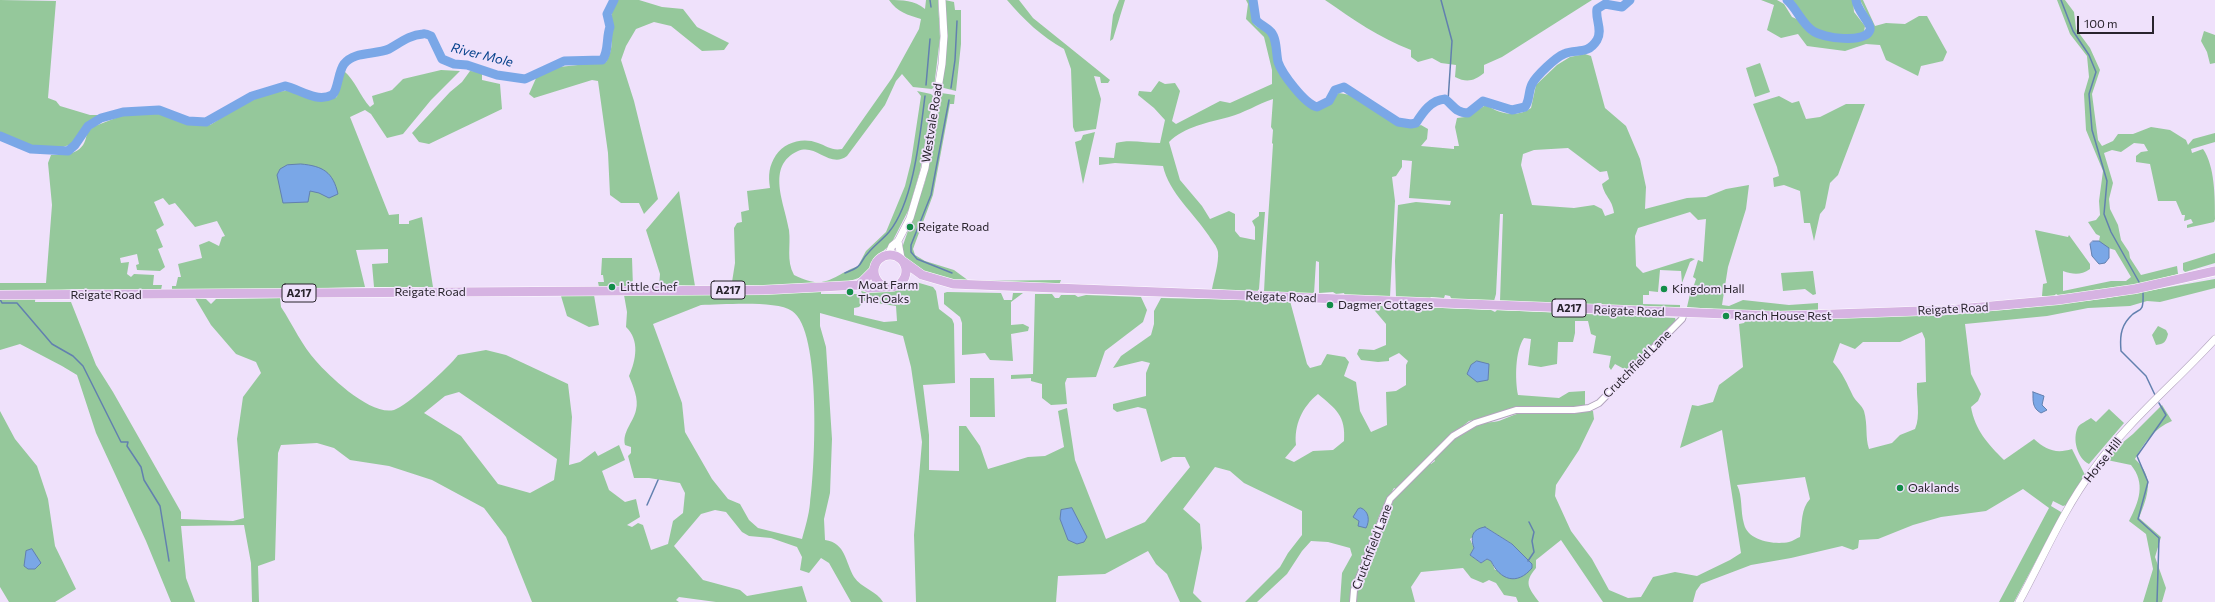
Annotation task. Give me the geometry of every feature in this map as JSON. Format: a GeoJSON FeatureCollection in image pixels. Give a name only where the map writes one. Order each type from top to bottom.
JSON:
{"type":"FeatureCollection","features":[{"type":"Feature","properties":{"kind":"main road"},"geometry":{"type":"LineString","coordinates":[[859,284],[874,270],[878,260],[888,255],[902,260],[906,268],[905,278],[897,286],[886,287],[877,281],[874,270]]}},
{"type":"Feature","properties":{"kind":"main road","name":"Reigate Road"},"geometry":{"type":"LineString","coordinates":[[902,260],[922,275],[942,282],[977,287],[1081,289],[1778,316],[1988,307],[2058,300],[2121,291],[2215,271]]}},
{"type":"Feature","properties":{"kind":"main road","name":"Reigate Road"},"geometry":{"type":"LineString","coordinates":[[905,278],[922,275]]}},
{"type":"Feature","properties":{"kind":"main road","name":"Reigate Road"},"geometry":{"type":"LineString","coordinates":[[1,295],[764,290],[859,284],[869,288],[886,287]]}},
{"type":"Feature","properties":{"kind":"street","name":"Westvale Road"},"geometry":{"type":"LineString","coordinates":[[888,255],[892,246],[898,241],[910,218],[920,187],[929,145],[942,64],[944,36],[942,0]]}},
{"type":"Feature","properties":{"kind":"street"},"geometry":{"type":"LineString","coordinates":[[898,241],[902,260]]}},
{"type":"Feature","properties":{"kind":"street","name":"Crutchfield Lane"},"geometry":{"type":"LineString","coordinates":[[1353,602],[1354,590],[1360,572],[1390,499],[1453,436],[1475,423],[1516,410],[1574,410],[1588,408],[1599,403],[1682,319],[1684,313]]}},
{"type":"Feature","properties":{"kind":"street","name":"Horse Hill"},"geometry":{"type":"LineString","coordinates":[[2019,602],[2067,512],[2092,471],[2115,443],[2215,339]]}},
{"type":"Feature","properties":{"kind":"green space"},"geometry":{"type":"Polygon","coordinates":[[[0,0],[56,1],[48,98],[56,101],[60,106],[90,115],[99,115],[86,124],[72,144],[63,147],[27,146],[0,132],[0,0]]]}},
{"type":"Feature","properties":{"kind":"green space"},"geometry":{"type":"Polygon","coordinates":[[[616,0],[639,0],[662,7],[683,9],[697,27],[729,43],[724,50],[702,51],[671,26],[654,22],[636,29],[626,46],[621,60],[634,101],[658,199],[644,214],[639,203],[621,203],[610,195],[608,153],[598,81],[592,80],[534,98],[529,94],[537,76],[559,67],[606,62],[612,46],[611,22],[613,7],[616,0]]]}},
{"type":"Feature","properties":{"kind":"green space"},"geometry":{"type":"Polygon","coordinates":[[[889,0],[904,0],[912,2],[925,9],[926,0],[938,0],[940,38],[934,87],[932,89],[913,87],[902,74],[896,81],[885,105],[847,156],[835,160],[811,150],[805,149],[798,151],[788,158],[782,166],[780,186],[781,198],[789,230],[789,258],[794,275],[805,280],[821,282],[828,281],[858,266],[866,251],[886,232],[905,186],[911,162],[921,96],[917,91],[931,94],[933,96],[920,171],[909,209],[891,244],[873,260],[869,273],[857,279],[841,283],[804,286],[734,285],[732,282],[735,263],[734,228],[737,223],[742,222],[741,212],[749,210],[747,191],[770,188],[770,167],[776,155],[789,144],[800,141],[812,141],[832,149],[842,149],[892,78],[919,29],[921,19],[899,10],[889,0]]]}},
{"type":"Feature","properties":{"kind":"green space"},"geometry":{"type":"Polygon","coordinates":[[[945,0],[954,2],[955,10],[961,10],[961,44],[956,91],[940,87],[945,0]]]}},
{"type":"Feature","properties":{"kind":"green space"},"geometry":{"type":"Polygon","coordinates":[[[1007,0],[1019,0],[1033,18],[1110,80],[1108,83],[1101,83],[1100,77],[1094,76],[1101,99],[1096,129],[1075,132],[1073,127],[1071,69],[1064,49],[1033,27],[1007,0]]]}},
{"type":"Feature","properties":{"kind":"green space"},"geometry":{"type":"Polygon","coordinates":[[[1119,0],[1125,0],[1113,39],[1110,41],[1113,15],[1119,0]]]}},
{"type":"Feature","properties":{"kind":"green space"},"geometry":{"type":"Polygon","coordinates":[[[1246,0],[1250,0],[1254,24],[1268,33],[1271,38],[1275,59],[1280,70],[1309,106],[1318,108],[1327,105],[1338,93],[1351,95],[1370,105],[1386,117],[1402,126],[1411,127],[1421,125],[1428,129],[1427,139],[1421,146],[1454,149],[1454,146],[1459,146],[1455,127],[1457,118],[1465,117],[1486,105],[1497,111],[1508,114],[1526,111],[1531,108],[1536,85],[1557,65],[1570,57],[1585,54],[1591,56],[1605,108],[1626,126],[1640,159],[1646,187],[1645,209],[1687,198],[1706,197],[1726,189],[1749,185],[1746,209],[1728,267],[1722,305],[1729,306],[1743,300],[1789,305],[1818,303],[1818,311],[1767,313],[1687,307],[1690,294],[1689,286],[1693,288],[1696,279],[1693,277],[1698,260],[1703,262],[1706,219],[1698,220],[1690,212],[1638,228],[1635,236],[1636,266],[1643,273],[1691,258],[1695,259],[1690,262],[1682,283],[1681,271],[1660,270],[1658,292],[1649,291],[1649,295],[1643,295],[1643,304],[1680,305],[1680,308],[1603,305],[1601,303],[1597,303],[1595,306],[1500,301],[1503,214],[1500,214],[1496,294],[1494,301],[1452,300],[1450,296],[1445,295],[1444,298],[1431,297],[1429,299],[1396,298],[1395,261],[1398,205],[1416,202],[1450,205],[1451,201],[1409,198],[1412,161],[1402,160],[1402,167],[1396,176],[1392,177],[1395,201],[1390,297],[1345,296],[1344,293],[1336,294],[1333,292],[1319,293],[1319,262],[1316,261],[1314,294],[1264,292],[1273,144],[1273,130],[1271,127],[1273,99],[1235,115],[1189,129],[1182,132],[1169,142],[1180,180],[1202,206],[1210,219],[1229,211],[1235,214],[1235,231],[1240,237],[1255,240],[1255,227],[1252,221],[1259,216],[1259,212],[1265,212],[1259,289],[1257,292],[1212,289],[1218,261],[1218,252],[1203,227],[1176,194],[1166,176],[1163,166],[1115,163],[1099,165],[1099,157],[1114,158],[1116,143],[1132,141],[1160,143],[1165,120],[1154,108],[1138,95],[1139,91],[1151,92],[1159,81],[1165,84],[1175,83],[1180,91],[1172,121],[1176,124],[1220,101],[1230,103],[1272,84],[1272,70],[1264,37],[1246,19],[1248,4],[1246,0]],[[1568,148],[1534,150],[1523,154],[1521,165],[1532,205],[1574,208],[1594,205],[1602,209],[1605,216],[1614,213],[1612,204],[1602,184],[1609,179],[1607,171],[1600,172],[1568,148]]]}},
{"type":"Feature","properties":{"kind":"green space"},"geometry":{"type":"Polygon","coordinates":[[[1325,0],[1592,0],[1502,57],[1484,65],[1484,73],[1477,78],[1463,80],[1455,77],[1456,65],[1441,63],[1432,58],[1418,62],[1411,57],[1411,50],[1377,34],[1325,0]]]}},
{"type":"Feature","properties":{"kind":"green space"},"geometry":{"type":"Polygon","coordinates":[[[1761,0],[1777,0],[1784,4],[1792,17],[1799,20],[1810,34],[1858,41],[1869,37],[1874,28],[1860,0],[1863,0],[1875,26],[1886,23],[1905,24],[1919,16],[1927,16],[1947,52],[1943,61],[1921,66],[1918,76],[1886,60],[1880,45],[1866,44],[1845,51],[1807,46],[1798,34],[1781,38],[1767,30],[1774,5],[1761,0]]]}},
{"type":"Feature","properties":{"kind":"green space"},"geometry":{"type":"Polygon","coordinates":[[[1790,0],[1853,0],[1854,12],[1865,26],[1864,32],[1840,36],[1815,29],[1801,15],[1790,0]]]}},
{"type":"Feature","properties":{"kind":"green space"},"geometry":{"type":"Polygon","coordinates":[[[2057,0],[2065,0],[2074,12],[2076,29],[2090,48],[2100,70],[2092,94],[2098,140],[2102,146],[2113,141],[2118,134],[2133,134],[2151,127],[2170,130],[2186,140],[2188,145],[2193,139],[2215,133],[2215,142],[2191,149],[2192,153],[2203,149],[2210,164],[2214,182],[2215,219],[2214,222],[2187,228],[2187,225],[2193,223],[2191,219],[2184,221],[2185,215],[2182,215],[2176,201],[2158,201],[2150,164],[2136,162],[2136,156],[2141,152],[2148,151],[2144,144],[2134,143],[2121,152],[2112,150],[2104,153],[2113,183],[2109,199],[2110,209],[2118,225],[2121,240],[2129,252],[2130,258],[2141,275],[2177,266],[2178,274],[2132,286],[2062,297],[2056,294],[2053,297],[2042,296],[2043,284],[2047,283],[2035,230],[2068,237],[2069,235],[2090,264],[2090,269],[2084,272],[2074,274],[2063,271],[2063,291],[2111,281],[2126,281],[2131,277],[2115,250],[2105,247],[2099,241],[2100,236],[2096,234],[2088,222],[2096,220],[2100,215],[2099,201],[2103,171],[2086,130],[2084,94],[2089,77],[2087,56],[2070,34],[2057,0]]]}},
{"type":"Feature","properties":{"kind":"green space"},"geometry":{"type":"Polygon","coordinates":[[[2204,31],[2215,35],[2215,63],[2210,64],[2207,52],[2201,41],[2204,31]]]}},
{"type":"Feature","properties":{"kind":"green space"},"geometry":{"type":"Polygon","coordinates":[[[1760,63],[1770,92],[1755,97],[1746,68],[1760,63]]]}},
{"type":"Feature","properties":{"kind":"green space"},"geometry":{"type":"Polygon","coordinates":[[[441,70],[460,71],[431,100],[403,134],[387,138],[371,114],[365,110],[350,117],[389,215],[399,214],[399,224],[409,224],[409,221],[422,217],[433,287],[374,287],[372,264],[388,263],[388,249],[356,250],[365,287],[291,289],[288,286],[283,286],[280,289],[172,290],[172,286],[176,286],[178,277],[181,277],[178,264],[202,258],[199,245],[209,241],[219,246],[222,237],[225,236],[217,221],[195,227],[175,203],[169,205],[163,198],[154,202],[164,225],[156,230],[163,247],[158,249],[165,267],[160,271],[137,270],[136,265],[139,264],[137,254],[120,258],[121,263],[129,262],[127,274],[131,277],[134,274],[154,275],[153,285],[162,285],[161,290],[94,291],[86,289],[36,291],[35,302],[71,302],[96,365],[113,392],[181,512],[181,519],[233,521],[244,518],[237,439],[243,397],[261,373],[256,362],[236,354],[211,325],[195,298],[206,299],[211,304],[216,299],[280,298],[281,307],[302,342],[322,368],[352,394],[374,407],[385,410],[394,410],[418,394],[458,355],[486,350],[506,355],[568,384],[572,417],[569,465],[580,462],[595,451],[598,456],[619,445],[625,460],[602,471],[609,490],[625,502],[636,499],[640,517],[627,525],[632,527],[638,523],[643,525],[651,550],[668,544],[673,521],[683,513],[685,493],[680,483],[649,478],[634,478],[628,456],[631,453],[631,447],[625,445],[624,440],[626,432],[635,415],[637,406],[635,393],[629,376],[635,357],[635,344],[626,327],[627,312],[624,295],[821,292],[821,294],[862,294],[861,290],[895,289],[916,282],[933,287],[936,291],[939,309],[952,319],[954,324],[955,383],[923,385],[929,435],[929,470],[959,471],[959,426],[966,426],[980,446],[988,469],[1028,457],[1045,456],[1064,447],[1058,411],[1067,408],[1075,460],[1106,539],[1145,522],[1190,467],[1185,457],[1173,457],[1161,462],[1146,409],[1138,407],[1117,412],[1113,409],[1113,404],[1146,396],[1146,373],[1150,363],[1142,361],[1113,368],[1121,356],[1151,335],[1154,324],[1154,311],[1161,298],[1290,301],[1307,364],[1310,368],[1321,365],[1327,354],[1345,357],[1349,362],[1344,376],[1356,382],[1360,411],[1371,432],[1387,425],[1386,392],[1396,391],[1406,385],[1406,365],[1408,361],[1399,353],[1389,358],[1389,361],[1378,362],[1361,360],[1357,354],[1359,349],[1374,350],[1386,345],[1386,324],[1370,305],[1491,310],[1495,312],[1497,310],[1675,318],[1676,321],[1642,357],[1626,370],[1615,364],[1611,370],[1609,367],[1611,356],[1593,353],[1596,336],[1591,334],[1588,321],[1575,321],[1573,342],[1558,342],[1557,364],[1541,367],[1528,365],[1531,339],[1524,338],[1519,350],[1516,365],[1518,395],[1559,398],[1569,392],[1585,391],[1585,406],[1510,409],[1494,416],[1469,421],[1448,438],[1396,489],[1394,488],[1379,516],[1352,602],[1340,602],[1342,573],[1352,555],[1350,548],[1328,542],[1311,541],[1302,551],[1287,574],[1257,602],[1245,602],[1280,567],[1288,553],[1302,535],[1302,511],[1244,483],[1230,471],[1215,467],[1183,509],[1200,524],[1202,548],[1193,593],[1202,602],[1180,602],[1167,574],[1156,564],[1148,551],[1105,574],[1058,576],[1056,602],[916,602],[914,535],[922,442],[911,367],[903,336],[820,313],[820,326],[826,347],[832,439],[830,493],[824,519],[825,540],[832,542],[841,549],[857,581],[877,595],[883,602],[851,602],[829,563],[821,558],[809,573],[800,570],[802,557],[797,547],[771,538],[749,536],[742,532],[726,512],[715,510],[701,514],[674,546],[703,580],[740,590],[747,596],[802,586],[807,602],[716,602],[679,597],[676,600],[679,602],[532,602],[506,537],[484,508],[432,480],[389,466],[350,460],[334,448],[317,443],[281,445],[278,453],[275,560],[258,566],[259,602],[252,602],[251,563],[244,525],[181,526],[186,578],[195,602],[171,602],[146,541],[96,433],[77,375],[20,344],[0,350],[0,283],[46,283],[52,205],[48,163],[51,155],[70,154],[75,152],[83,145],[87,132],[95,126],[121,116],[155,113],[185,122],[210,125],[248,102],[279,91],[291,91],[308,99],[316,100],[325,100],[337,97],[339,80],[344,71],[370,107],[374,104],[372,96],[392,90],[403,79],[441,70]],[[864,301],[859,307],[854,308],[854,315],[884,322],[897,321],[896,306],[864,301]],[[748,304],[701,305],[653,324],[682,403],[685,432],[712,479],[728,499],[740,504],[749,520],[758,528],[802,539],[807,521],[812,486],[814,461],[814,401],[808,344],[802,323],[792,311],[784,308],[774,305],[748,304]],[[459,392],[445,396],[424,413],[461,436],[498,484],[530,493],[554,480],[557,459],[459,392]],[[1318,394],[1312,399],[1300,417],[1296,430],[1296,445],[1285,458],[1294,462],[1313,451],[1333,450],[1344,441],[1343,425],[1335,409],[1318,394]]]}},
{"type":"Feature","properties":{"kind":"green space"},"geometry":{"type":"Polygon","coordinates":[[[470,71],[482,72],[482,80],[500,84],[502,109],[429,144],[419,142],[412,133],[450,92],[462,82],[470,71]]]}},
{"type":"Feature","properties":{"kind":"green space"},"geometry":{"type":"Polygon","coordinates":[[[941,93],[955,95],[954,104],[950,104],[933,195],[913,249],[915,255],[925,261],[954,270],[969,281],[1061,280],[1059,285],[964,283],[922,271],[905,258],[902,248],[925,182],[941,93]]]}},
{"type":"Feature","properties":{"kind":"green space"},"geometry":{"type":"Polygon","coordinates":[[[1779,96],[1792,103],[1799,101],[1806,119],[1820,117],[1846,104],[1865,104],[1838,175],[1830,183],[1825,208],[1820,214],[1814,241],[1810,223],[1804,223],[1800,191],[1784,185],[1774,187],[1773,178],[1779,176],[1777,167],[1753,104],[1779,96]]]}},
{"type":"Feature","properties":{"kind":"green space"},"geometry":{"type":"Polygon","coordinates":[[[1095,132],[1083,184],[1075,142],[1081,140],[1083,135],[1095,132]]]}},
{"type":"Feature","properties":{"kind":"green space"},"geometry":{"type":"Polygon","coordinates":[[[679,191],[695,286],[659,286],[660,274],[646,230],[679,191]]]}},
{"type":"Feature","properties":{"kind":"green space"},"geometry":{"type":"Polygon","coordinates":[[[2215,253],[2215,263],[2185,272],[2183,270],[2183,263],[2215,253]]]}},
{"type":"Feature","properties":{"kind":"green space"},"geometry":{"type":"Polygon","coordinates":[[[602,258],[632,258],[633,287],[599,287],[598,282],[604,282],[603,275],[601,275],[602,258]]]}},
{"type":"Feature","properties":{"kind":"green space"},"geometry":{"type":"Polygon","coordinates":[[[1813,271],[1816,294],[1813,295],[1805,289],[1783,291],[1781,273],[1813,271]]]}},
{"type":"Feature","properties":{"kind":"green space"},"geometry":{"type":"Polygon","coordinates":[[[2215,279],[2215,288],[2160,302],[2147,301],[2130,306],[2088,308],[2047,316],[1965,324],[1971,374],[1981,394],[1978,401],[1971,407],[1976,423],[1983,436],[2004,460],[2034,439],[2043,446],[2052,450],[2061,451],[2072,449],[2085,475],[2066,505],[2063,506],[2053,501],[2051,506],[2061,512],[2061,514],[2014,602],[1999,602],[2049,508],[2023,489],[1986,511],[1941,517],[1913,525],[1878,539],[1859,540],[1858,548],[1853,550],[1842,546],[1791,558],[1751,565],[1701,584],[1696,591],[1693,602],[1603,602],[1561,540],[1536,560],[1536,568],[1532,573],[1529,585],[1539,602],[1518,602],[1516,597],[1504,595],[1496,583],[1489,580],[1483,583],[1471,578],[1463,568],[1421,572],[1411,587],[1415,602],[1355,602],[1357,588],[1362,574],[1375,548],[1378,548],[1379,544],[1377,543],[1383,521],[1388,518],[1386,515],[1395,497],[1429,464],[1435,461],[1434,459],[1452,439],[1475,425],[1499,421],[1520,413],[1593,411],[1594,419],[1579,450],[1556,485],[1555,496],[1571,531],[1592,559],[1609,590],[1628,598],[1641,597],[1653,577],[1675,572],[1697,576],[1741,553],[1722,430],[1680,448],[1692,405],[1698,406],[1713,402],[1719,385],[1743,367],[1739,324],[1744,323],[1747,319],[1787,320],[2004,310],[2102,299],[2215,279]],[[1922,332],[1900,342],[1863,342],[1855,349],[1840,343],[1833,362],[1842,374],[1854,398],[1864,411],[1869,449],[1892,443],[1900,435],[1915,429],[1918,418],[1917,383],[1926,382],[1925,339],[1922,332]],[[1805,477],[1737,485],[1746,530],[1756,538],[1776,543],[1789,542],[1800,537],[1803,512],[1810,499],[1805,477]],[[1485,527],[1470,539],[1474,548],[1470,555],[1481,563],[1487,559],[1491,561],[1495,570],[1532,564],[1512,544],[1485,527]]]}},
{"type":"Feature","properties":{"kind":"green space"},"geometry":{"type":"Polygon","coordinates":[[[944,293],[1001,293],[1004,300],[1012,300],[1013,293],[1023,293],[1011,302],[1011,325],[1023,324],[1029,327],[1028,331],[1011,334],[1013,361],[990,360],[985,353],[962,355],[962,323],[960,317],[944,304],[944,293]]]}},
{"type":"Feature","properties":{"kind":"green space"},"geometry":{"type":"Polygon","coordinates":[[[1035,294],[1052,294],[1055,298],[1059,298],[1061,295],[1075,295],[1078,297],[1086,295],[1141,297],[1147,310],[1143,322],[1105,351],[1096,377],[1067,378],[1065,383],[1067,404],[1051,405],[1042,398],[1042,384],[1031,381],[1031,378],[1011,379],[1011,375],[1033,374],[1035,294]]]}},
{"type":"Feature","properties":{"kind":"green space"},"geometry":{"type":"Polygon","coordinates":[[[594,295],[599,325],[589,327],[567,316],[561,296],[594,295]]]}},
{"type":"Feature","properties":{"kind":"green space"},"geometry":{"type":"Polygon","coordinates":[[[2158,326],[2166,330],[2168,334],[2164,342],[2156,345],[2152,335],[2158,326]]]}},
{"type":"Feature","properties":{"kind":"green space"},"geometry":{"type":"Polygon","coordinates":[[[970,378],[994,378],[995,417],[970,417],[970,378]]]}},
{"type":"Feature","properties":{"kind":"green space"},"geometry":{"type":"Polygon","coordinates":[[[2162,405],[2172,421],[2160,428],[2150,437],[2135,459],[2145,473],[2148,487],[2145,502],[2139,518],[2161,537],[2155,557],[2166,588],[2162,602],[2143,602],[2153,569],[2146,534],[2129,521],[2136,507],[2140,486],[2136,472],[2131,465],[2107,460],[2116,448],[2133,434],[2162,405]]]}},
{"type":"Feature","properties":{"kind":"green space"},"geometry":{"type":"Polygon","coordinates":[[[2109,409],[2124,423],[2089,464],[2081,457],[2079,453],[2076,442],[2076,432],[2081,424],[2091,418],[2096,422],[2109,409]]]}},
{"type":"Feature","properties":{"kind":"green space"},"geometry":{"type":"Polygon","coordinates":[[[0,411],[15,439],[37,466],[48,499],[55,546],[76,589],[55,602],[9,602],[0,587],[0,411]]]}},
{"type":"Feature","properties":{"kind":"water"},"geometry":{"type":"Polygon","coordinates":[[[301,164],[315,166],[330,175],[336,186],[338,194],[329,198],[319,193],[310,191],[308,202],[283,203],[277,175],[280,169],[287,165],[301,164]]]}},
{"type":"Feature","properties":{"kind":"water"},"geometry":{"type":"Polygon","coordinates":[[[2093,241],[2099,241],[2109,248],[2109,258],[2105,263],[2099,264],[2092,256],[2090,244],[2093,241]]]}},
{"type":"Feature","properties":{"kind":"water"},"geometry":{"type":"Polygon","coordinates":[[[1477,361],[1489,364],[1488,380],[1477,382],[1467,374],[1471,365],[1477,361]]]}},
{"type":"Feature","properties":{"kind":"water"},"geometry":{"type":"Polygon","coordinates":[[[2033,392],[2044,396],[2042,405],[2047,410],[2041,413],[2036,409],[2033,392]]]}},
{"type":"Feature","properties":{"kind":"water"},"geometry":{"type":"Polygon","coordinates":[[[1072,508],[1087,537],[1084,542],[1077,544],[1068,540],[1060,519],[1061,510],[1072,508]]]}},
{"type":"Feature","properties":{"kind":"water"},"geometry":{"type":"Polygon","coordinates":[[[1361,508],[1366,511],[1368,516],[1366,528],[1358,526],[1359,521],[1353,517],[1358,509],[1361,508]]]}},
{"type":"Feature","properties":{"kind":"water"},"geometry":{"type":"Polygon","coordinates":[[[1485,527],[1512,544],[1532,564],[1532,568],[1526,574],[1515,579],[1509,578],[1499,573],[1491,561],[1487,559],[1481,563],[1470,555],[1474,548],[1472,540],[1473,534],[1477,530],[1485,527]]]}},
{"type":"Feature","properties":{"kind":"water"},"geometry":{"type":"Polygon","coordinates":[[[32,549],[41,563],[35,569],[28,569],[24,566],[26,551],[32,549]]]}},
{"type":"Feature","properties":{"kind":"waterway","name":"River Mole"},"geometry":{"type":"LineString","coordinates":[[0,136],[31,149],[68,151],[75,145],[88,126],[101,118],[123,112],[159,110],[188,121],[206,122],[252,96],[285,86],[308,95],[326,97],[334,93],[342,67],[348,60],[359,55],[389,49],[409,38],[424,34],[431,36],[442,59],[454,64],[467,65],[497,75],[525,79],[564,61],[602,60],[607,49],[610,27],[607,14],[614,0]]}},
{"type":"Feature","properties":{"kind":"waterway"},"geometry":{"type":"LineString","coordinates":[[930,0],[931,7]]}},
{"type":"Feature","properties":{"kind":"waterway","name":"River Mole"},"geometry":{"type":"LineString","coordinates":[[1253,0],[1256,20],[1273,35],[1280,67],[1294,88],[1312,105],[1317,107],[1329,101],[1335,90],[1344,87],[1398,122],[1411,124],[1416,123],[1432,104],[1445,99],[1464,113],[1468,113],[1483,101],[1512,110],[1525,107],[1528,102],[1532,84],[1546,67],[1568,52],[1585,50],[1589,48],[1597,40],[1599,36],[1597,9],[1605,4],[1622,7],[1630,0]]}},
{"type":"Feature","properties":{"kind":"waterway"},"geometry":{"type":"LineString","coordinates":[[1441,0],[1452,41],[1448,101]]}},
{"type":"Feature","properties":{"kind":"waterway","name":"River Mole"},"geometry":{"type":"LineString","coordinates":[[1787,0],[1813,31],[1825,36],[1843,38],[1860,37],[1867,34],[1870,30],[1869,24],[1856,0]]}},
{"type":"Feature","properties":{"kind":"waterway"},"geometry":{"type":"LineString","coordinates":[[2061,0],[2073,31],[2089,55],[2096,72],[2089,94],[2092,130],[2107,181],[2104,214],[2111,232],[2139,282]]}},
{"type":"Feature","properties":{"kind":"waterway"},"geometry":{"type":"LineString","coordinates":[[951,88],[955,60],[957,21]]}},
{"type":"Feature","properties":{"kind":"waterway"},"geometry":{"type":"LineString","coordinates":[[926,85],[930,39]]}},
{"type":"Feature","properties":{"kind":"waterway"},"geometry":{"type":"LineString","coordinates":[[845,273],[859,266],[865,256],[889,232],[898,219],[910,186],[918,148],[925,96]]}},
{"type":"Feature","properties":{"kind":"waterway"},"geometry":{"type":"LineString","coordinates":[[949,100],[931,195],[911,245],[911,252],[917,259],[952,273]]}},
{"type":"Feature","properties":{"kind":"waterway"},"geometry":{"type":"LineString","coordinates":[[2143,293],[2143,300],[2140,310],[2132,314],[2122,330],[2121,351],[2146,376],[2155,395]]}},
{"type":"Feature","properties":{"kind":"waterway"},"geometry":{"type":"LineString","coordinates":[[0,299],[2,303],[17,303],[52,344],[73,356],[83,366],[121,442],[128,442],[127,446],[141,467],[144,480],[160,506],[169,561]]}},
{"type":"Feature","properties":{"kind":"waterway"},"geometry":{"type":"LineString","coordinates":[[2157,602],[2159,538],[2138,519],[2148,482],[2137,456],[2166,415],[2159,403]]}},
{"type":"Feature","properties":{"kind":"waterway"},"geometry":{"type":"LineString","coordinates":[[647,505],[658,480]]}},
{"type":"Feature","properties":{"kind":"waterway"},"geometry":{"type":"LineString","coordinates":[[1528,561],[1534,552],[1532,541],[1534,532],[1529,522]]}},
{"type":"Feature","properties":{"kind":"place","name":"Reigate Road"},"geometry":{"type":"Point","coordinates":[910,227]}},
{"type":"Feature","properties":{"kind":"place","name":"Little Chef"},"geometry":{"type":"Point","coordinates":[612,287]}},
{"type":"Feature","properties":{"kind":"place","name":"Kingdom Hall"},"geometry":{"type":"Point","coordinates":[1664,289]}},
{"type":"Feature","properties":{"kind":"place","name":"Moat Farm The Oaks"},"geometry":{"type":"Point","coordinates":[850,292]}},
{"type":"Feature","properties":{"kind":"place","name":"Dagmer Cottages"},"geometry":{"type":"Point","coordinates":[1330,305]}},
{"type":"Feature","properties":{"kind":"place","name":"Ranch House Rest"},"geometry":{"type":"Point","coordinates":[1726,316]}},
{"type":"Feature","properties":{"kind":"place","name":"Oaklands"},"geometry":{"type":"Point","coordinates":[1900,488]}}]}
